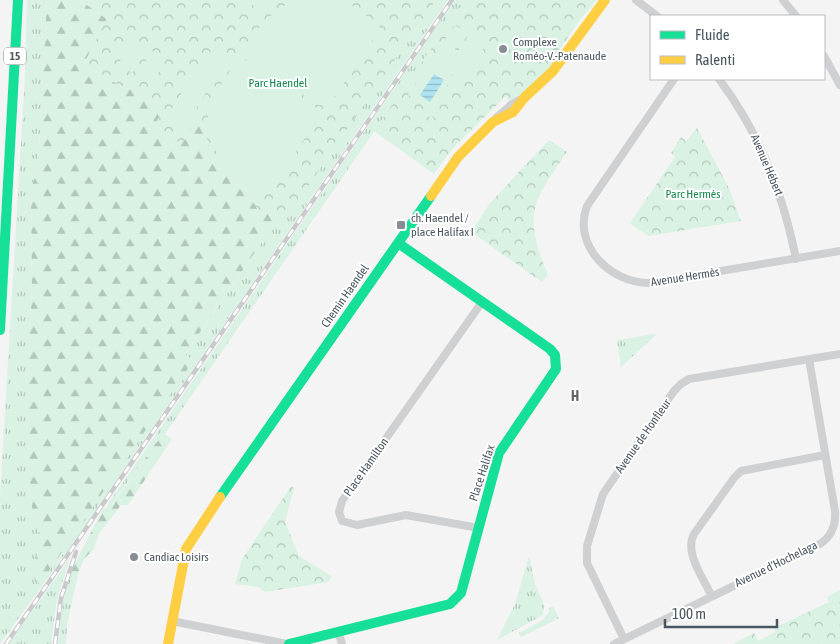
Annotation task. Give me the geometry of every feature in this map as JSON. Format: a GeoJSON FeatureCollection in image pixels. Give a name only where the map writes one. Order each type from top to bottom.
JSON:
{"type":"FeatureCollection","features":[{"type":"Feature","properties":{"kind":"main road","name":"15"},"geometry":{"type":"LineString","coordinates":[[0,330],[18,0]]}},
{"type":"Feature","properties":{"kind":"main road","name":"Chemin Haendel"},"geometry":{"type":"LineString","coordinates":[[168,644],[183,563],[191,539],[458,157],[493,122],[513,112],[525,97],[562,61],[604,0]]}},
{"type":"Feature","properties":{"kind":"main road","name":"Place Halifax"},"geometry":{"type":"LineString","coordinates":[[288,644],[455,601],[461,593],[500,450],[555,372],[556,365],[553,351],[398,243]]}},
{"type":"Feature","properties":{"kind":"street"},"geometry":{"type":"LineString","coordinates":[[636,0],[656,15]]}},
{"type":"Feature","properties":{"kind":"street"},"geometry":{"type":"LineString","coordinates":[[783,0],[795,15]]}},
{"type":"Feature","properties":{"kind":"street"},"geometry":{"type":"LineString","coordinates":[[825,58],[840,85]]}},
{"type":"Feature","properties":{"kind":"street","name":"Avenue Hermès"},"geometry":{"type":"LineString","coordinates":[[673,80],[587,206],[583,231],[591,252],[624,278],[644,283],[840,251]]}},
{"type":"Feature","properties":{"kind":"street","name":"Avenue Hébert"},"geometry":{"type":"LineString","coordinates":[[720,80],[749,125],[769,167],[783,205],[796,259]]}},
{"type":"Feature","properties":{"kind":"street","name":"Place Hamilton"},"geometry":{"type":"LineString","coordinates":[[478,528],[406,515],[352,525],[343,521],[339,512],[342,500],[482,302]]}},
{"type":"Feature","properties":{"kind":"street","name":"Avenue de Honfleur"},"geometry":{"type":"LineString","coordinates":[[624,639],[586,559],[587,546],[602,494],[681,384],[689,379],[840,354]]}},
{"type":"Feature","properties":{"kind":"street","name":"Avenue d'Hochelaga"},"geometry":{"type":"LineString","coordinates":[[614,644],[711,595],[820,544],[829,536],[835,516],[810,359]]}},
{"type":"Feature","properties":{"kind":"street"},"geometry":{"type":"LineString","coordinates":[[711,595],[692,554],[691,543],[694,534],[734,478],[745,469],[826,455]]}},
{"type":"Feature","properties":{"kind":"street","name":"Place Halifax"},"geometry":{"type":"LineString","coordinates":[[172,621],[288,644]]}},
{"type":"Feature","properties":{"kind":"street"},"geometry":{"type":"LineString","coordinates":[[338,632],[342,644]]}},
{"type":"Feature","properties":{"kind":"green space"},"geometry":{"type":"Polygon","coordinates":[[[27,0],[47,0],[38,169],[31,188],[32,292],[26,392],[31,500],[33,513],[43,542],[36,557],[40,584],[193,360],[185,355],[275,223],[273,212],[406,44],[436,0],[448,0],[75,540],[0,644],[0,497],[25,75],[27,0]]]}},
{"type":"Feature","properties":{"kind":"green space"},"geometry":{"type":"Polygon","coordinates":[[[47,0],[80,0],[107,19],[88,69],[103,73],[103,77],[163,105],[184,140],[194,122],[203,122],[211,153],[226,173],[247,191],[258,210],[273,212],[275,223],[185,354],[193,361],[40,584],[35,581],[31,567],[43,542],[33,513],[31,500],[26,392],[32,292],[31,188],[38,169],[47,0]]]}},
{"type":"Feature","properties":{"kind":"green space","name":"Parc Haendel"},"geometry":{"type":"Polygon","coordinates":[[[80,0],[436,0],[280,227],[275,223],[273,212],[258,210],[247,191],[226,173],[211,154],[203,122],[194,122],[184,140],[175,142],[160,132],[156,124],[163,105],[103,77],[102,73],[82,67],[107,19],[80,0]]]}},
{"type":"Feature","properties":{"kind":"green space"},"geometry":{"type":"Polygon","coordinates":[[[246,0],[268,0],[260,10],[246,0]]]}},
{"type":"Feature","properties":{"kind":"green space"},"geometry":{"type":"Polygon","coordinates":[[[295,0],[344,0],[380,25],[378,32],[331,102],[326,105],[318,105],[245,54],[247,46],[264,22],[295,0]]]}},
{"type":"Feature","properties":{"kind":"green space"},"geometry":{"type":"Polygon","coordinates":[[[455,0],[465,0],[165,434],[156,443],[111,505],[108,504],[455,0]]]}},
{"type":"Feature","properties":{"kind":"green space"},"geometry":{"type":"Polygon","coordinates":[[[465,0],[597,0],[583,16],[546,71],[531,86],[509,102],[506,96],[453,148],[434,174],[374,131],[465,0]]]}},
{"type":"Feature","properties":{"kind":"green space"},"geometry":{"type":"Polygon","coordinates":[[[455,25],[466,32],[458,41],[453,56],[454,61],[461,67],[463,64],[454,57],[473,29],[489,40],[470,69],[465,65],[466,74],[460,85],[457,83],[456,76],[443,71],[433,57],[455,25]]]}},
{"type":"Feature","properties":{"kind":"green space"},"geometry":{"type":"Polygon","coordinates":[[[134,39],[148,49],[132,73],[118,64],[134,39]]]}},
{"type":"Feature","properties":{"kind":"green space"},"geometry":{"type":"Polygon","coordinates":[[[152,51],[166,60],[151,85],[136,76],[152,51]]]}},
{"type":"Feature","properties":{"kind":"green space"},"geometry":{"type":"Polygon","coordinates":[[[208,51],[225,62],[181,132],[164,121],[208,51]]]}},
{"type":"Feature","properties":{"kind":"green space"},"geometry":{"type":"Polygon","coordinates":[[[241,57],[318,109],[321,114],[272,188],[263,191],[253,189],[232,173],[216,150],[208,130],[208,116],[214,97],[241,57]]]}},
{"type":"Feature","properties":{"kind":"green space"},"geometry":{"type":"Polygon","coordinates":[[[429,64],[452,79],[433,106],[439,114],[435,118],[432,116],[431,119],[422,111],[425,107],[408,95],[429,64]]]}},
{"type":"Feature","properties":{"kind":"green space","name":"Parc Hermès"},"geometry":{"type":"Polygon","coordinates":[[[697,128],[729,188],[741,221],[648,236],[630,223],[675,157],[671,153],[681,137],[686,141],[697,128]]]}},
{"type":"Feature","properties":{"kind":"green space"},"geometry":{"type":"Polygon","coordinates":[[[549,140],[567,152],[545,185],[535,210],[535,237],[548,275],[542,282],[471,232],[490,203],[549,140]]]}},
{"type":"Feature","properties":{"kind":"green space"},"geometry":{"type":"Polygon","coordinates":[[[656,335],[621,367],[617,340],[656,335]]]}},
{"type":"Feature","properties":{"kind":"green space"},"geometry":{"type":"Polygon","coordinates":[[[165,434],[172,439],[128,505],[121,505],[99,534],[94,549],[84,559],[78,574],[71,571],[103,509],[107,508],[108,504],[112,505],[156,443],[165,434]]]}},
{"type":"Feature","properties":{"kind":"green space"},"geometry":{"type":"Polygon","coordinates":[[[291,486],[294,488],[285,522],[299,556],[331,576],[329,582],[265,592],[259,587],[235,584],[242,559],[291,486]]]}},
{"type":"Feature","properties":{"kind":"green space"},"geometry":{"type":"Polygon","coordinates":[[[529,556],[535,584],[544,605],[543,615],[497,640],[515,604],[529,556]]]}},
{"type":"Feature","properties":{"kind":"green space"},"geometry":{"type":"Polygon","coordinates":[[[70,558],[57,599],[51,644],[9,644],[70,558]]]}},
{"type":"Feature","properties":{"kind":"green space"},"geometry":{"type":"Polygon","coordinates":[[[71,571],[78,574],[67,625],[66,644],[57,644],[64,594],[71,571]]]}},
{"type":"Feature","properties":{"kind":"green space"},"geometry":{"type":"Polygon","coordinates":[[[840,590],[840,644],[733,644],[754,633],[758,641],[775,632],[774,628],[829,602],[827,597],[840,590]]]}},
{"type":"Feature","properties":{"kind":"green space"},"geometry":{"type":"Polygon","coordinates":[[[553,606],[559,618],[521,637],[519,633],[543,620],[549,612],[549,608],[553,606]]]}},
{"type":"Feature","properties":{"kind":"water"},"geometry":{"type":"Polygon","coordinates":[[[434,74],[444,80],[430,102],[420,95],[434,74]]]}},
{"type":"Feature","properties":{"kind":"railway"},"geometry":{"type":"LineString","coordinates":[[6,644],[452,0]]}},
{"type":"Feature","properties":{"kind":"railway"},"geometry":{"type":"LineString","coordinates":[[55,644],[61,598],[76,552]]}},
{"type":"Feature","properties":{"kind":"traffic: fast"},"geometry":{"type":"LineString","coordinates":[[0,330],[18,0]]}},
{"type":"Feature","properties":{"kind":"traffic: fast"},"geometry":{"type":"LineString","coordinates":[[220,497],[431,196]]}},
{"type":"Feature","properties":{"kind":"traffic: fast"},"geometry":{"type":"LineString","coordinates":[[289,644],[450,604],[461,593],[499,453],[556,369],[555,355],[550,349],[398,243]]}},
{"type":"Feature","properties":{"kind":"traffic: slow"},"geometry":{"type":"LineString","coordinates":[[431,196],[458,157],[493,122],[513,112],[525,97],[553,71],[605,0]]}},
{"type":"Feature","properties":{"kind":"traffic: slow"},"geometry":{"type":"LineString","coordinates":[[168,644],[186,549],[220,497]]}},
{"type":"Feature","properties":{"kind":"place","name":"Complexe Roméo-V.-Patenaude"},"geometry":{"type":"Point","coordinates":[503,49]}},
{"type":"Feature","properties":{"kind":"place","name":"ch. Haendel / place Halifax I"},"geometry":{"type":"Point","coordinates":[401,225]}},
{"type":"Feature","properties":{"kind":"place","name":"Candiac Loisirs"},"geometry":{"type":"Point","coordinates":[134,557]}},
{"type":"Feature","properties":{"kind":"district","name":"H"},"geometry":{"type":"Point","coordinates":[575,396]}}]}
